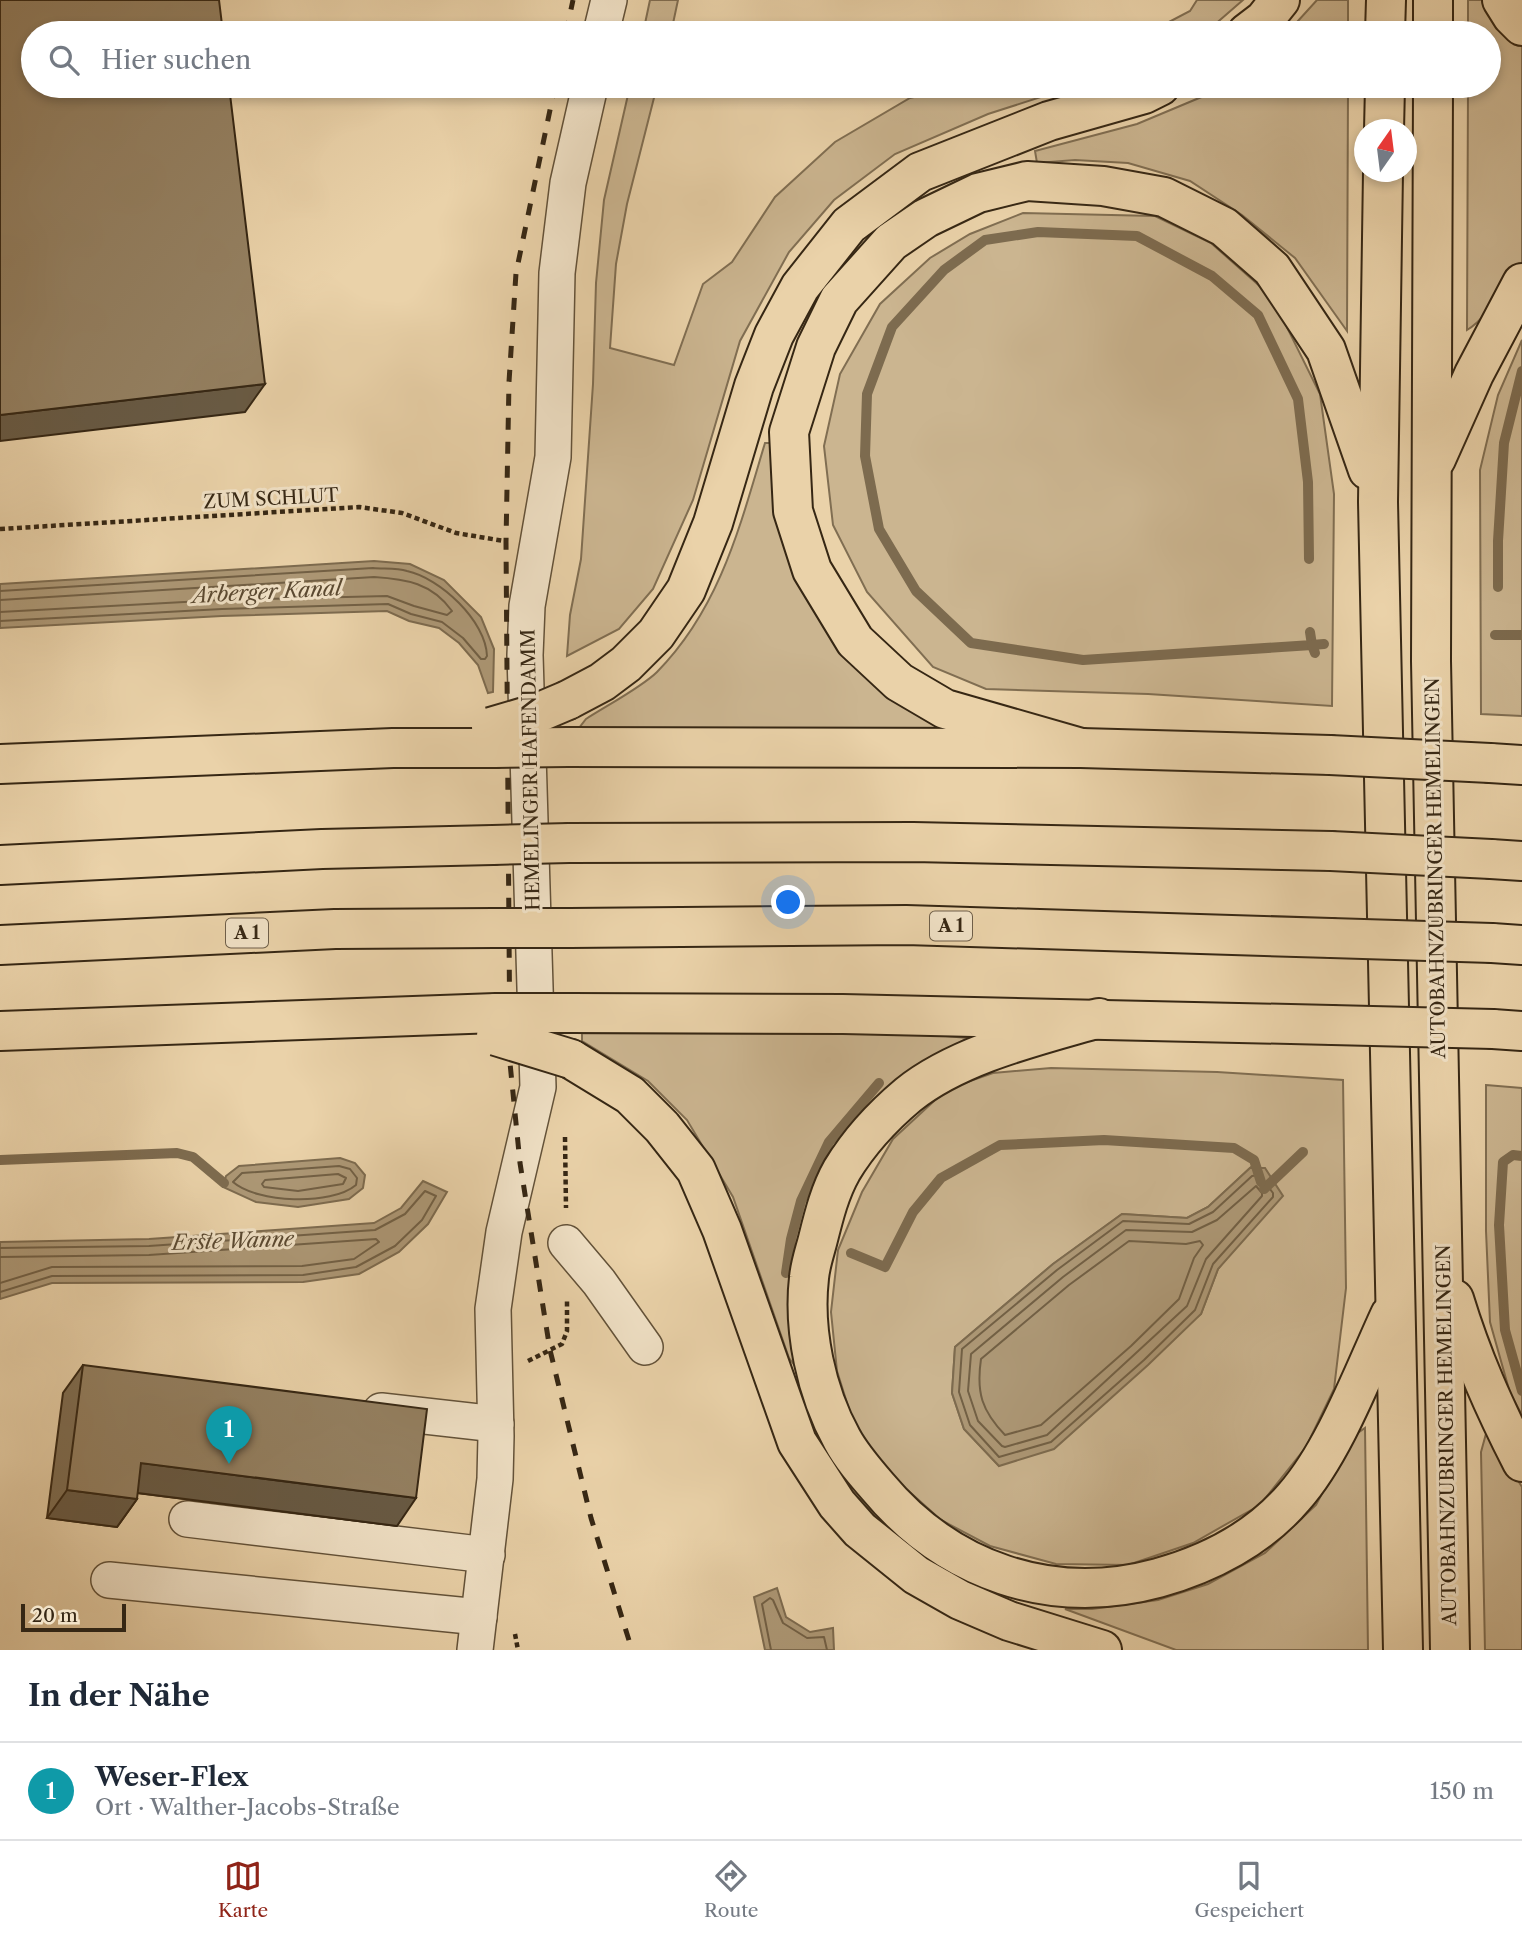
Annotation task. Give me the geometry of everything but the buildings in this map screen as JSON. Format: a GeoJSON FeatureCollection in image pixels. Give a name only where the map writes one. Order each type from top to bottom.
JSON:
{"type":"FeatureCollection","features":[{"type":"Feature","properties":{"kind":"highway"},"geometry":{"type":"LineString","coordinates":[[1263,21],[1280,0]]}},
{"type":"Feature","properties":{"kind":"highway"},"geometry":{"type":"LineString","coordinates":[[1385,21],[1386,0]]}},
{"type":"Feature","properties":{"kind":"highway"},"geometry":{"type":"LineString","coordinates":[[1433,0],[1433,21]]}},
{"type":"Feature","properties":{"kind":"highway"},"geometry":{"type":"LineString","coordinates":[[1502,0],[1522,26]]}},
{"type":"Feature","properties":{"kind":"highway"},"geometry":{"type":"LineString","coordinates":[[493,737],[602,682],[626,664],[656,634],[686,590],[713,523],[750,398],[774,335],[800,287],[849,225],[920,172],[1049,121],[1130,98]]}},
{"type":"Feature","properties":{"kind":"highway"},"geometry":{"type":"LineString","coordinates":[[1384,119],[1385,98]]}},
{"type":"Feature","properties":{"kind":"highway","name":"AUTOBAHNZUBRINGER HEMELINGEN"},"geometry":{"type":"LineString","coordinates":[[1433,98],[1431,660],[1450,1650]]}},
{"type":"Feature","properties":{"kind":"highway"},"geometry":{"type":"LineString","coordinates":[[1081,748],[945,709],[899,682],[855,641],[812,570],[793,511],[789,432],[816,348],[839,300],[891,242],[926,218],[978,193],[1027,181],[1103,186],[1164,197],[1224,227],[1272,270],[1326,350],[1378,502]]}},
{"type":"Feature","properties":{"kind":"highway"},"geometry":{"type":"LineString","coordinates":[[1383,182],[1378,502],[1403,1650]]}},
{"type":"Feature","properties":{"kind":"highway"},"geometry":{"type":"LineString","coordinates":[[1431,470],[1474,374],[1522,283]]}},
{"type":"Feature","properties":{"kind":"highway"},"geometry":{"type":"LineString","coordinates":[[0,764],[393,748],[493,737],[568,747],[1081,748],[1330,755],[1506,764]]}},
{"type":"Feature","properties":{"kind":"highway"},"geometry":{"type":"LineString","coordinates":[[0,865],[309,850],[569,843],[913,842],[1331,851],[1506,860]]}},
{"type":"Feature","properties":{"kind":"highway","name":"A 1"},"geometry":{"type":"LineString","coordinates":[[0,945],[335,929],[906,925],[1507,944]]}},
{"type":"Feature","properties":{"kind":"highway"},"geometry":{"type":"LineString","coordinates":[[0,1031],[424,1015],[496,1024],[571,1013],[1099,1018],[1508,1030]]}},
{"type":"Feature","properties":{"kind":"highway"},"geometry":{"type":"LineString","coordinates":[[1099,1018],[971,1058],[910,1094],[871,1131],[842,1170],[825,1210],[809,1277],[808,1333],[824,1398],[842,1440],[895,1507],[936,1543],[972,1563],[1009,1577],[1035,1583],[1088,1588],[1118,1586],[1186,1571],[1223,1554],[1260,1528],[1294,1497],[1335,1432],[1394,1307]]}},
{"type":"Feature","properties":{"kind":"highway"},"geometry":{"type":"LineString","coordinates":[[496,1024],[571,1059],[630,1095],[662,1127],[696,1170],[722,1230],[797,1442],[837,1504],[860,1530],[916,1575],[960,1600],[1009,1621],[1102,1650]]}},
{"type":"Feature","properties":{"kind":"highway"},"geometry":{"type":"LineString","coordinates":[[1442,1259],[1466,1338],[1489,1397],[1522,1462]]}},
{"type":"Feature","properties":{"kind":"street"},"geometry":{"type":"LineString","coordinates":[[604,21],[609,0]]}},
{"type":"Feature","properties":{"kind":"street","name":"HEMELINGER HAFENDAMM"},"geometry":{"type":"LineString","coordinates":[[477,1634],[495,1479],[494,1309],[504,1233],[538,1087],[524,655],[527,606],[554,457],[557,273],[568,184],[587,98]]}},
{"type":"Feature","properties":{"kind":"street"},"geometry":{"type":"LineString","coordinates":[[566,1243],[599,1282],[645,1348]]}},
{"type":"Feature","properties":{"kind":"street"},"geometry":{"type":"LineString","coordinates":[[346,1406],[496,1424]]}},
{"type":"Feature","properties":{"kind":"street"},"geometry":{"type":"LineString","coordinates":[[187,1520],[487,1555]]}},
{"type":"Feature","properties":{"kind":"street"},"geometry":{"type":"LineString","coordinates":[[108,1580],[477,1634]]}},
{"type":"Feature","properties":{"kind":"path","name":"ZUM SCHLUT"},"geometry":{"type":"LineString","coordinates":[[0,529],[359,507],[401,513],[456,533],[539,548]]}},
{"type":"Feature","properties":{"kind":"shaded area"},"geometry":{"type":"Polygon","coordinates":[[[650,0],[678,0],[674,21],[646,21],[650,0]]]}},
{"type":"Feature","properties":{"kind":"shaded area"},"geometry":{"type":"Polygon","coordinates":[[[1197,0],[1243,0],[1219,21],[1171,21],[1190,11],[1197,0]]]}},
{"type":"Feature","properties":{"kind":"shaded area"},"geometry":{"type":"Polygon","coordinates":[[[1317,0],[1348,0],[1348,21],[1298,21],[1317,0]]]}},
{"type":"Feature","properties":{"kind":"shaded area"},"geometry":{"type":"Polygon","coordinates":[[[1468,0],[1487,0],[1522,44],[1522,263],[1490,308],[1467,330],[1468,98],[1501,98],[1501,21],[1468,21],[1468,0]]]}},
{"type":"Feature","properties":{"kind":"shaded area"},"geometry":{"type":"Polygon","coordinates":[[[627,98],[654,98],[627,204],[616,264],[610,348],[674,365],[703,284],[732,262],[775,197],[835,142],[910,98],[1038,98],[988,114],[895,154],[834,200],[789,252],[740,341],[693,500],[653,589],[619,629],[567,656],[570,615],[581,559],[593,384],[596,283],[604,200],[627,98]]]}},
{"type":"Feature","properties":{"kind":"shaded area"},"geometry":{"type":"Polygon","coordinates":[[[1199,98],[1348,98],[1347,331],[1295,258],[1242,215],[1190,181],[1128,163],[1075,160],[1037,163],[1035,151],[1137,124],[1199,98]]]}},
{"type":"Feature","properties":{"kind":"shaded area"},"geometry":{"type":"Polygon","coordinates":[[[1023,213],[1155,216],[1211,243],[1272,297],[1320,394],[1334,494],[1332,706],[1148,694],[986,689],[933,667],[867,592],[833,525],[824,446],[840,374],[880,304],[930,258],[970,234],[1023,213]]]}},
{"type":"Feature","properties":{"kind":"shaded area"},"geometry":{"type":"Polygon","coordinates":[[[1522,340],[1522,716],[1481,714],[1480,470],[1498,395],[1522,340]]]}},
{"type":"Feature","properties":{"kind":"shaded area"},"geometry":{"type":"Polygon","coordinates":[[[765,443],[776,443],[779,512],[936,722],[938,729],[579,728],[586,719],[657,672],[697,621],[725,565],[765,443]]]}},
{"type":"Feature","properties":{"kind":"shaded area"},"geometry":{"type":"Polygon","coordinates":[[[582,1033],[925,1034],[967,1038],[927,1061],[834,1151],[804,1216],[793,1291],[799,1371],[789,1358],[733,1197],[687,1120],[648,1081],[582,1041],[582,1033]]]}},
{"type":"Feature","properties":{"kind":"shaded area"},"geometry":{"type":"Polygon","coordinates":[[[1051,1068],[1217,1072],[1343,1080],[1346,1288],[1334,1389],[1306,1447],[1260,1505],[1193,1543],[1128,1565],[1056,1564],[990,1546],[941,1520],[874,1460],[853,1422],[837,1371],[831,1312],[838,1250],[862,1192],[893,1139],[947,1089],[993,1073],[1051,1068]],[[1250,1168],[1208,1207],[1187,1218],[1122,1214],[1053,1264],[955,1347],[952,1393],[964,1429],[999,1466],[1201,1314],[1218,1269],[1238,1244],[1250,1168]]]}},
{"type":"Feature","properties":{"kind":"shaded area"},"geometry":{"type":"Polygon","coordinates":[[[1486,1085],[1522,1088],[1522,1415],[1510,1393],[1490,1322],[1486,1231],[1486,1085]]]}},
{"type":"Feature","properties":{"kind":"shaded area"},"geometry":{"type":"Polygon","coordinates":[[[1365,1428],[1368,1650],[1176,1650],[1065,1609],[1092,1609],[1158,1600],[1208,1584],[1265,1553],[1316,1505],[1352,1437],[1365,1428]]]}},
{"type":"Feature","properties":{"kind":"shaded area"},"geometry":{"type":"Polygon","coordinates":[[[1487,1430],[1522,1487],[1522,1650],[1485,1650],[1481,1452],[1487,1430]]]}},
{"type":"Feature","properties":{"kind":"water","name":"Arberger Kanal"},"geometry":{"type":"Polygon","coordinates":[[[374,561],[410,564],[444,580],[481,617],[494,649],[493,692],[488,693],[478,665],[459,643],[439,628],[409,621],[387,611],[222,616],[0,628],[0,584],[374,561]]]}},
{"type":"Feature","properties":{"kind":"water"},"geometry":{"type":"Polygon","coordinates":[[[340,1158],[355,1163],[365,1175],[363,1188],[349,1199],[298,1207],[256,1202],[223,1187],[226,1176],[239,1166],[340,1158]]]}},
{"type":"Feature","properties":{"kind":"water"},"geometry":{"type":"Polygon","coordinates":[[[1250,1168],[1265,1168],[1283,1196],[1218,1269],[1201,1314],[1054,1449],[999,1466],[964,1429],[952,1393],[955,1347],[1053,1264],[1122,1214],[1187,1218],[1208,1207],[1250,1168]]]}},
{"type":"Feature","properties":{"kind":"water","name":"Erste Wanne"},"geometry":{"type":"Polygon","coordinates":[[[423,1181],[447,1192],[428,1224],[399,1252],[359,1274],[303,1282],[52,1283],[0,1299],[0,1242],[149,1239],[374,1223],[401,1208],[423,1181]]]}},
{"type":"Feature","properties":{"kind":"water"},"geometry":{"type":"Polygon","coordinates":[[[777,1588],[786,1617],[810,1632],[833,1628],[834,1650],[765,1650],[754,1597],[777,1588]]]}},
{"type":"Feature","properties":{"kind":"waterway"},"geometry":{"type":"LineString","coordinates":[[1309,559],[1308,482],[1298,399],[1258,315],[1212,276],[1137,236],[1038,232],[985,240],[944,270],[892,327],[867,394],[865,456],[879,529],[916,591],[971,643],[1083,660],[1312,645],[1310,632]]}},
{"type":"Feature","properties":{"kind":"waterway"},"geometry":{"type":"LineString","coordinates":[[1498,587],[1504,443],[1522,371]]}},
{"type":"Feature","properties":{"kind":"waterway"},"geometry":{"type":"LineString","coordinates":[[1495,635],[1522,635]]}},
{"type":"Feature","properties":{"kind":"waterway"},"geometry":{"type":"LineString","coordinates":[[1315,653],[1312,645],[1324,644]]}},
{"type":"Feature","properties":{"kind":"waterway"},"geometry":{"type":"LineString","coordinates":[[786,1273],[801,1201],[829,1142],[879,1083]]}},
{"type":"Feature","properties":{"kind":"waterway"},"geometry":{"type":"LineString","coordinates":[[851,1253],[885,1267],[913,1212],[941,1178],[1000,1145],[1104,1140],[1234,1148],[1254,1160],[1261,1182]]}},
{"type":"Feature","properties":{"kind":"waterway"},"geometry":{"type":"LineString","coordinates":[[1264,1189],[1303,1152]]}},
{"type":"Feature","properties":{"kind":"waterway"},"geometry":{"type":"LineString","coordinates":[[0,1160],[177,1153],[193,1157],[224,1183]]}},
{"type":"Feature","properties":{"kind":"waterway"},"geometry":{"type":"LineString","coordinates":[[1522,1156],[1513,1155],[1503,1162],[1499,1225],[1505,1330],[1522,1391]]}},
{"type":"Feature","properties":{"kind":"railway"},"geometry":{"type":"LineString","coordinates":[[569,21],[573,0]]}},
{"type":"Feature","properties":{"kind":"railway"},"geometry":{"type":"LineString","coordinates":[[552,98],[516,273],[509,382],[506,542],[510,1063],[520,1163],[550,1350],[591,1518],[632,1650]]}},
{"type":"Feature","properties":{"kind":"place","name":"Weser-Flex"},"geometry":{"type":"Point","coordinates":[229,1464]}}]}
